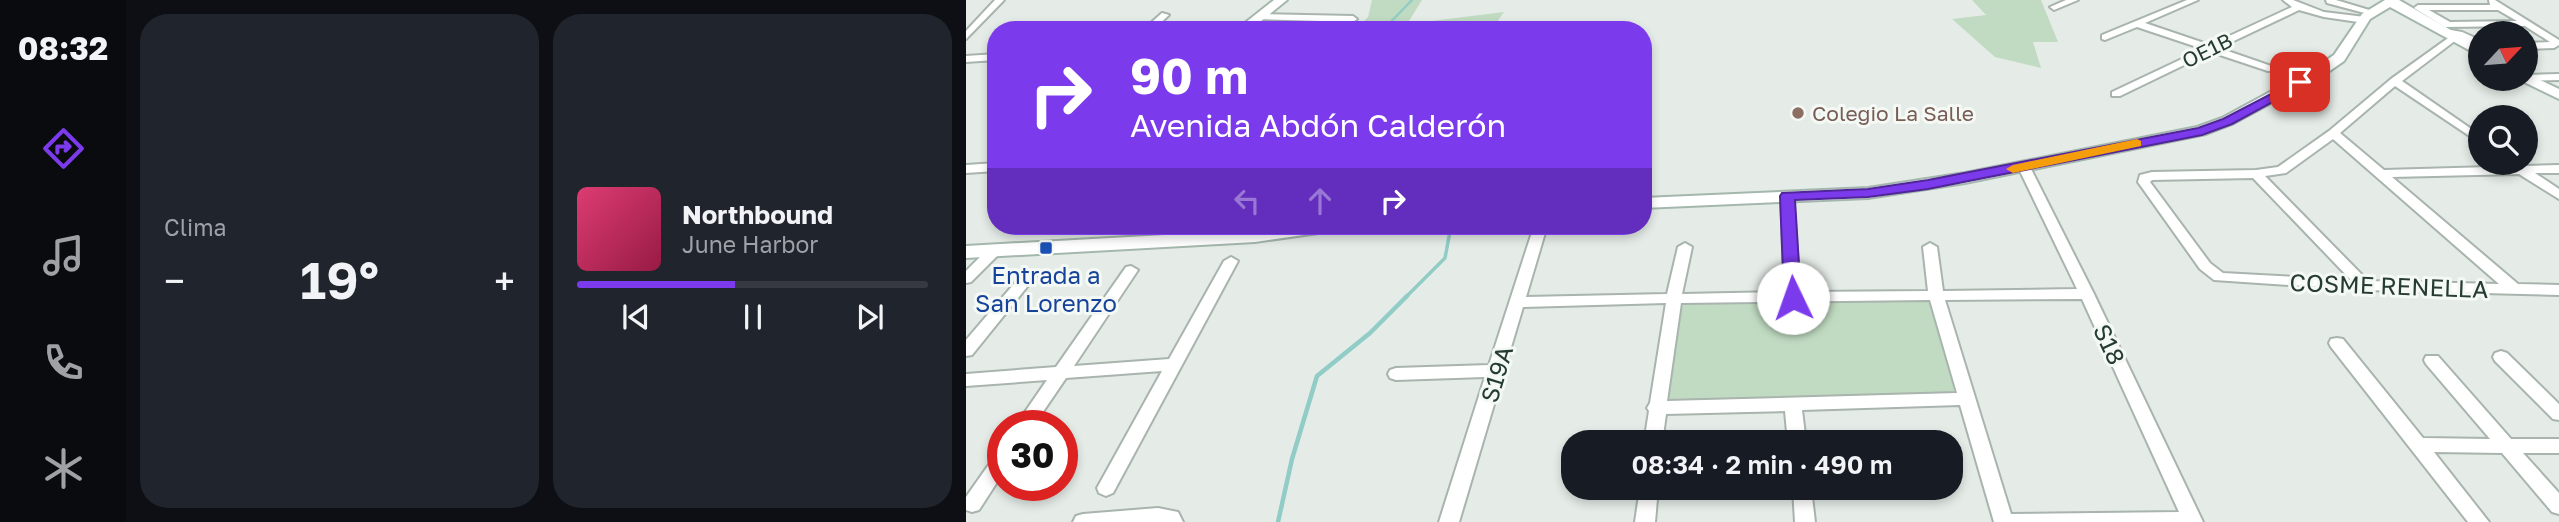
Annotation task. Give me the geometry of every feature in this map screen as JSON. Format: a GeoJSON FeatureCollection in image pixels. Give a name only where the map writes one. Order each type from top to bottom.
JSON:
{"type":"FeatureCollection","features":[{"type":"Feature","properties":{"kind":"street"},"geometry":{"type":"LineString","coordinates":[[966,36],[1000,0]]}},
{"type":"Feature","properties":{"kind":"street"},"geometry":{"type":"LineString","coordinates":[[1254,21],[1282,0]]}},
{"type":"Feature","properties":{"kind":"street"},"geometry":{"type":"LineString","coordinates":[[2054,7],[2074,0]]}},
{"type":"Feature","properties":{"kind":"street"},"geometry":{"type":"LineString","coordinates":[[2105,37],[2194,0]]}},
{"type":"Feature","properties":{"kind":"street"},"geometry":{"type":"LineString","coordinates":[[2287,0],[2298,7],[2322,14],[2368,16]]}},
{"type":"Feature","properties":{"kind":"street"},"geometry":{"type":"LineString","coordinates":[[2489,0],[2520,21]]}},
{"type":"Feature","properties":{"kind":"street"},"geometry":{"type":"LineString","coordinates":[[2329,1],[2341,9],[2368,16]]}},
{"type":"Feature","properties":{"kind":"street"},"geometry":{"type":"LineString","coordinates":[[1652,204],[1868,193],[2024,167],[2216,127],[2339,58],[2368,16],[2391,1],[2468,46]]}},
{"type":"Feature","properties":{"kind":"street","name":"OE1B"},"geometry":{"type":"LineString","coordinates":[[2116,94],[2298,7]]}},
{"type":"Feature","properties":{"kind":"street"},"geometry":{"type":"LineString","coordinates":[[2468,25],[2448,25],[2418,8],[2500,7]]}},
{"type":"Feature","properties":{"kind":"street"},"geometry":{"type":"LineString","coordinates":[[1158,21],[1165,15]]}},
{"type":"Feature","properties":{"kind":"street"},"geometry":{"type":"LineString","coordinates":[[1259,17],[1353,19]]}},
{"type":"Feature","properties":{"kind":"street"},"geometry":{"type":"LineString","coordinates":[[2138,24],[2271,69]]}},
{"type":"Feature","properties":{"kind":"street"},"geometry":{"type":"LineString","coordinates":[[2538,32],[2556,42],[2554,45],[2538,46]]}},
{"type":"Feature","properties":{"kind":"street"},"geometry":{"type":"LineString","coordinates":[[2256,174],[2282,170],[2333,133],[2447,35],[2459,34],[2468,38]]}},
{"type":"Feature","properties":{"kind":"street"},"geometry":{"type":"LineString","coordinates":[[966,59],[987,58]]}},
{"type":"Feature","properties":{"kind":"street"},"geometry":{"type":"LineString","coordinates":[[2538,77],[2559,77]]}},
{"type":"Feature","properties":{"kind":"street"},"geometry":{"type":"LineString","coordinates":[[2395,81],[2468,132]]}},
{"type":"Feature","properties":{"kind":"street"},"geometry":{"type":"LineString","coordinates":[[2538,84],[2559,95]]}},
{"type":"Feature","properties":{"kind":"street"},"geometry":{"type":"LineString","coordinates":[[2333,133],[2514,289]]}},
{"type":"Feature","properties":{"kind":"street","name":"S18"},"geometry":{"type":"LineString","coordinates":[[2024,167],[2087,294],[2193,521]]}},
{"type":"Feature","properties":{"kind":"street"},"geometry":{"type":"LineString","coordinates":[[966,169],[987,168]]}},
{"type":"Feature","properties":{"kind":"street"},"geometry":{"type":"LineString","coordinates":[[2538,168],[2559,169]]}},
{"type":"Feature","properties":{"kind":"street"},"geometry":{"type":"LineString","coordinates":[[2382,174],[2468,169]]}},
{"type":"Feature","properties":{"kind":"street"},"geometry":{"type":"LineString","coordinates":[[2256,174],[2364,285]]}},
{"type":"Feature","properties":{"kind":"street","name":"COSME RENELLA"},"geometry":{"type":"LineString","coordinates":[[2256,174],[2144,178],[2146,185],[2204,266],[2219,277],[2364,285],[2559,290]]}},
{"type":"Feature","properties":{"kind":"street"},"geometry":{"type":"LineString","coordinates":[[2530,175],[2559,195]]}},
{"type":"Feature","properties":{"kind":"street"},"geometry":{"type":"LineString","coordinates":[[1787,196],[1793,298]]}},
{"type":"Feature","properties":{"kind":"street"},"geometry":{"type":"LineString","coordinates":[[1130,244],[1137,235]]}},
{"type":"Feature","properties":{"kind":"street"},"geometry":{"type":"LineString","coordinates":[[966,252],[1263,235]]}},
{"type":"Feature","properties":{"kind":"street","name":"S19A"},"geometry":{"type":"LineString","coordinates":[[1449,522],[1537,235]]}},
{"type":"Feature","properties":{"kind":"street"},"geometry":{"type":"LineString","coordinates":[[1654,430],[1674,297],[1685,247]]}},
{"type":"Feature","properties":{"kind":"street"},"geometry":{"type":"LineString","coordinates":[[1930,247],[1936,296],[2004,522],[2193,521]]}},
{"type":"Feature","properties":{"kind":"street"},"geometry":{"type":"LineString","coordinates":[[966,279],[994,251]]}},
{"type":"Feature","properties":{"kind":"street"},"geometry":{"type":"LineString","coordinates":[[1106,488],[1231,261]]}},
{"type":"Feature","properties":{"kind":"street"},"geometry":{"type":"LineString","coordinates":[[1035,410],[1131,270]]}},
{"type":"Feature","properties":{"kind":"street"},"geometry":{"type":"LineString","coordinates":[[966,351],[1030,274]]}},
{"type":"Feature","properties":{"kind":"street"},"geometry":{"type":"LineString","coordinates":[[1518,302],[1674,297],[2087,294]]}},
{"type":"Feature","properties":{"kind":"street"},"geometry":{"type":"LineString","coordinates":[[2337,344],[2479,522]]}},
{"type":"Feature","properties":{"kind":"street"},"geometry":{"type":"LineString","coordinates":[[2501,357],[2559,414]]}},
{"type":"Feature","properties":{"kind":"street"},"geometry":{"type":"LineString","coordinates":[[2432,360],[2559,506]]}},
{"type":"Feature","properties":{"kind":"street"},"geometry":{"type":"LineString","coordinates":[[966,380],[1174,365]]}},
{"type":"Feature","properties":{"kind":"street"},"geometry":{"type":"LineString","coordinates":[[1396,374],[1497,371]]}},
{"type":"Feature","properties":{"kind":"street"},"geometry":{"type":"LineString","coordinates":[[1656,408],[1967,399]]}},
{"type":"Feature","properties":{"kind":"street"},"geometry":{"type":"LineString","coordinates":[[1793,404],[1796,430]]}},
{"type":"Feature","properties":{"kind":"street"},"geometry":{"type":"LineString","coordinates":[[2416,445],[2559,446]]}},
{"type":"Feature","properties":{"kind":"street"},"geometry":{"type":"LineString","coordinates":[[972,504],[987,482]]}},
{"type":"Feature","properties":{"kind":"street"},"geometry":{"type":"LineString","coordinates":[[1645,522],[1647,500]]}},
{"type":"Feature","properties":{"kind":"street"},"geometry":{"type":"LineString","coordinates":[[1803,500],[1805,522]]}},
{"type":"Feature","properties":{"kind":"street"},"geometry":{"type":"LineString","coordinates":[[1083,522],[1158,516],[1171,518],[1173,522]]}},
{"type":"Feature","properties":{"kind":"green space"},"geometry":{"type":"Polygon","coordinates":[[[1372,0],[1422,0],[1409,21],[1364,21],[1368,17],[1372,0]]]}},
{"type":"Feature","properties":{"kind":"green space"},"geometry":{"type":"Polygon","coordinates":[[[1972,0],[2041,0],[2058,42],[2033,42],[2041,68],[1995,57],[1952,19],[1986,15],[1972,0]]]}},
{"type":"Feature","properties":{"kind":"green space"},"geometry":{"type":"Polygon","coordinates":[[[1504,12],[1498,21],[1431,21],[1504,12]]]}},
{"type":"Feature","properties":{"kind":"green space"},"geometry":{"type":"Polygon","coordinates":[[[1936,296],[1967,399],[1656,408],[1674,297],[1936,296]]]}},
{"type":"Feature","properties":{"kind":"waterway"},"geometry":{"type":"LineString","coordinates":[[1392,21],[1412,0]]}},
{"type":"Feature","properties":{"kind":"waterway"},"geometry":{"type":"LineString","coordinates":[[1278,522],[1292,459],[1317,376],[1370,333],[1445,258],[1449,235]]}},
{"type":"Feature","properties":{"kind":"slow traffic"},"geometry":{"type":"LineString","coordinates":[[2013,169],[2137,143]]}},
{"type":"Feature","properties":{"kind":"place","name":"Colegio La Salle"},"geometry":{"type":"Point","coordinates":[1798,113]}},
{"type":"Feature","properties":{"kind":"place","name":"Entrada a San Lorenzo"},"geometry":{"type":"Point","coordinates":[1046,248]}},
{"type":"Feature","properties":{"kind":"route"},"geometry":{"type":"LineString","coordinates":[[1793,298],[1787,196],[1868,193],[1928,184],[2202,131],[2216,127],[2300,82]]}}]}
